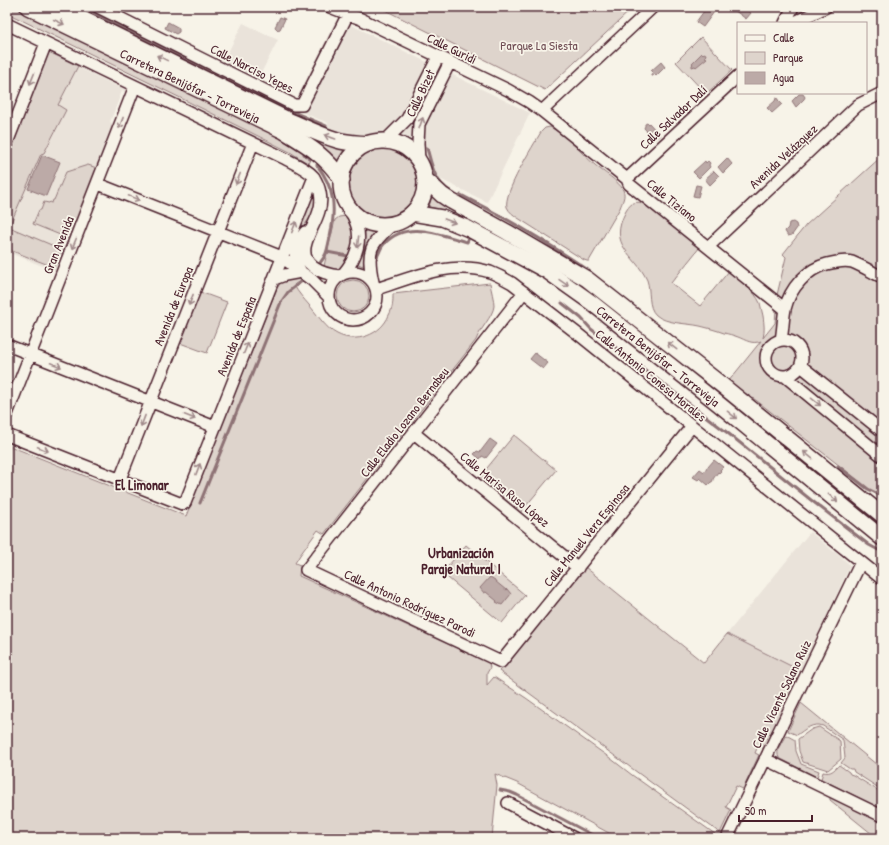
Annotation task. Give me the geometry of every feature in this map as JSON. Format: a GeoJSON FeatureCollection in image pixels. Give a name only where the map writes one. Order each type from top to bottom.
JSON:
{"type":"FeatureCollection","features":[{"type":"Feature","properties":{"kind":"main road","name":"Carretera Benijófar - Torrevieja"},"geometry":{"type":"LineString","coordinates":[[28,7],[284,131],[322,156],[342,180]]}},
{"type":"Feature","properties":{"kind":"main road","name":"Carretera Benijófar - Torrevieja"},"geometry":{"type":"LineString","coordinates":[[58,7],[288,120],[338,140],[368,144]]}},
{"type":"Feature","properties":{"kind":"main road"},"geometry":{"type":"LineString","coordinates":[[385,141],[398,144],[405,147],[415,156],[422,167],[425,187],[421,201],[412,213],[404,219],[394,223],[382,225],[370,222],[359,217],[346,202],[342,187],[345,167],[357,151],[368,144],[385,141]]}},
{"type":"Feature","properties":{"kind":"main road","name":"Carretera Benijófar - Torrevieja"},"geometry":{"type":"LineString","coordinates":[[425,179],[442,195],[451,201],[587,279],[723,386],[882,515]]}},
{"type":"Feature","properties":{"kind":"main road","name":"Carretera Benijófar - Torrevieja"},"geometry":{"type":"LineString","coordinates":[[412,213],[442,218],[469,229],[547,271],[616,322],[882,538]]}},
{"type":"Feature","properties":{"kind":"street","name":"Calle Narciso Yepes"},"geometry":{"type":"LineString","coordinates":[[98,7],[294,105],[302,105],[349,10]]}},
{"type":"Feature","properties":{"kind":"street","name":"Calle Guridi"},"geometry":{"type":"LineString","coordinates":[[330,7],[349,10],[438,57],[518,95],[542,111]]}},
{"type":"Feature","properties":{"kind":"street"},"geometry":{"type":"LineString","coordinates":[[542,111],[653,7]]}},
{"type":"Feature","properties":{"kind":"street"},"geometry":{"type":"LineString","coordinates":[[785,22],[793,7]]}},
{"type":"Feature","properties":{"kind":"street"},"geometry":{"type":"LineString","coordinates":[[795,22],[826,7]]}},
{"type":"Feature","properties":{"kind":"street"},"geometry":{"type":"LineString","coordinates":[[7,24],[308,171],[318,186],[321,199],[319,212],[305,244],[307,259],[309,264],[320,272],[330,275],[342,275]]}},
{"type":"Feature","properties":{"kind":"street"},"geometry":{"type":"LineString","coordinates":[[7,143],[46,43]]}},
{"type":"Feature","properties":{"kind":"street","name":"Calle Bizet"},"geometry":{"type":"LineString","coordinates":[[385,141],[407,119],[438,57]]}},
{"type":"Feature","properties":{"kind":"street","name":"Calle Bizet"},"geometry":{"type":"LineString","coordinates":[[419,161],[419,124],[450,62]]}},
{"type":"Feature","properties":{"kind":"street","name":"Calle Salvador Dalí"},"geometry":{"type":"LineString","coordinates":[[627,179],[737,77]]}},
{"type":"Feature","properties":{"kind":"street","name":"Gran Avenida"},"geometry":{"type":"LineString","coordinates":[[7,414],[136,86]]}},
{"type":"Feature","properties":{"kind":"street","name":"Avenida Velázquez"},"geometry":{"type":"LineString","coordinates":[[708,247],[858,105],[882,93]]}},
{"type":"Feature","properties":{"kind":"street","name":"Calle Tiziano"},"geometry":{"type":"LineString","coordinates":[[542,111],[627,179],[629,184],[785,309]]}},
{"type":"Feature","properties":{"kind":"street","name":"Avenida de Europa"},"geometry":{"type":"LineString","coordinates":[[120,479],[253,143]]}},
{"type":"Feature","properties":{"kind":"street","name":"Avenida de España"},"geometry":{"type":"LineString","coordinates":[[120,479],[182,504],[184,503],[314,178]]}},
{"type":"Feature","properties":{"kind":"street"},"geometry":{"type":"LineString","coordinates":[[98,184],[282,257],[312,280],[329,297]]}},
{"type":"Feature","properties":{"kind":"street"},"geometry":{"type":"LineString","coordinates":[[342,275],[353,260],[358,246],[357,226],[350,208]]}},
{"type":"Feature","properties":{"kind":"street"},"geometry":{"type":"LineString","coordinates":[[301,272],[295,260],[296,248],[304,233],[316,219]]}},
{"type":"Feature","properties":{"kind":"street"},"geometry":{"type":"LineString","coordinates":[[375,286],[369,278],[360,272],[349,272],[342,275],[335,280],[330,291],[329,297],[333,310],[343,318],[357,320],[364,318],[374,309],[378,296],[369,260],[374,244],[379,236],[394,223]]}},
{"type":"Feature","properties":{"kind":"street"},"geometry":{"type":"LineString","coordinates":[[781,340],[785,309],[788,300],[799,282],[809,273],[824,265],[842,261],[851,262],[882,277]]}},
{"type":"Feature","properties":{"kind":"street","name":"Calle Antonio Conesa Morales"},"geometry":{"type":"LineString","coordinates":[[375,286],[445,269],[460,268],[470,268],[490,272],[512,283],[882,579]]}},
{"type":"Feature","properties":{"kind":"street"},"geometry":{"type":"LineString","coordinates":[[274,279],[301,272]]}},
{"type":"Feature","properties":{"kind":"street","name":"Calle Eladio Lozano Bernabeu"},"geometry":{"type":"LineString","coordinates":[[306,570],[524,292]]}},
{"type":"Feature","properties":{"kind":"street"},"geometry":{"type":"LineString","coordinates":[[781,340],[791,341],[799,347],[803,356],[801,366],[795,374],[786,377],[775,375],[767,366],[765,355],[771,345],[781,340]]}},
{"type":"Feature","properties":{"kind":"street"},"geometry":{"type":"LineString","coordinates":[[7,345],[215,426]]}},
{"type":"Feature","properties":{"kind":"street"},"geometry":{"type":"LineString","coordinates":[[801,366],[882,431]]}},
{"type":"Feature","properties":{"kind":"street"},"geometry":{"type":"LineString","coordinates":[[786,377],[882,456]]}},
{"type":"Feature","properties":{"kind":"street","name":"Calle Manuel Vera Espinosa"},"geometry":{"type":"LineString","coordinates":[[501,662],[692,426]]}},
{"type":"Feature","properties":{"kind":"street","name":"Calle Marisa Ruso López"},"geometry":{"type":"LineString","coordinates":[[414,433],[578,568]]}},
{"type":"Feature","properties":{"kind":"street"},"geometry":{"type":"LineString","coordinates":[[7,435],[120,479]]}},
{"type":"Feature","properties":{"kind":"street","name":"Calle Vicente Solano Ruiz"},"geometry":{"type":"LineString","coordinates":[[730,837],[765,759],[861,562]]}},
{"type":"Feature","properties":{"kind":"street","name":"Calle Antonio Rodríguez Parodi"},"geometry":{"type":"LineString","coordinates":[[306,570],[501,662]]}},
{"type":"Feature","properties":{"kind":"street"},"geometry":{"type":"LineString","coordinates":[[765,759],[882,816]]}},
{"type":"Feature","properties":{"kind":"street"},"geometry":{"type":"LineString","coordinates":[[508,803],[574,838]]}},
{"type":"Feature","properties":{"kind":"shaded area"},"geometry":{"type":"Polygon","coordinates":[[[337,18],[530,113],[487,202],[438,178],[426,147],[390,130],[373,136],[363,137],[344,135],[326,129],[328,123],[292,108],[337,18]]]}},
{"type":"Feature","properties":{"kind":"shaded area"},"geometry":{"type":"Polygon","coordinates":[[[243,23],[278,40],[258,79],[223,62],[243,23]]]}},
{"type":"Feature","properties":{"kind":"shaded area"},"geometry":{"type":"Polygon","coordinates":[[[47,52],[129,92],[122,91],[110,122],[116,125],[58,272],[7,252],[7,155],[47,52]]]}},
{"type":"Feature","properties":{"kind":"shaded area"},"geometry":{"type":"Polygon","coordinates":[[[810,532],[850,566],[801,671],[727,634],[810,532]]]}},
{"type":"Feature","properties":{"kind":"green space"},"geometry":{"type":"Polygon","coordinates":[[[7,7],[16,7],[41,18],[275,134],[312,157],[309,164],[290,152],[250,132],[7,13],[7,7]]]}},
{"type":"Feature","properties":{"kind":"green space","name":"Parque La Siesta"},"geometry":{"type":"Polygon","coordinates":[[[379,7],[634,7],[545,90],[379,7]]]}},
{"type":"Feature","properties":{"kind":"green space"},"geometry":{"type":"Polygon","coordinates":[[[701,37],[732,70],[706,94],[676,62],[701,37]]]}},
{"type":"Feature","properties":{"kind":"green space"},"geometry":{"type":"Polygon","coordinates":[[[49,52],[78,66],[58,105],[66,110],[44,153],[41,154],[9,227],[61,249],[54,267],[7,249],[7,160],[49,52]]]}},
{"type":"Feature","properties":{"kind":"green space"},"geometry":{"type":"Polygon","coordinates":[[[550,127],[562,134],[595,165],[614,180],[624,192],[620,208],[589,261],[584,260],[518,218],[510,212],[507,207],[507,200],[514,181],[541,132],[545,128],[550,127]]]}},
{"type":"Feature","properties":{"kind":"green space"},"geometry":{"type":"Polygon","coordinates":[[[325,144],[344,149],[338,162],[322,148],[325,144]]]}},
{"type":"Feature","properties":{"kind":"green space"},"geometry":{"type":"Polygon","coordinates":[[[376,149],[390,149],[402,155],[411,164],[417,176],[415,196],[407,207],[396,215],[390,217],[376,217],[370,215],[359,207],[351,196],[349,190],[349,176],[351,170],[359,159],[370,151],[376,149]]]}},
{"type":"Feature","properties":{"kind":"green space"},"geometry":{"type":"Polygon","coordinates":[[[882,156],[882,499],[757,401],[728,382],[761,341],[749,342],[734,336],[695,325],[665,320],[653,312],[650,303],[647,280],[642,270],[624,248],[619,233],[621,223],[630,205],[637,202],[646,204],[700,247],[671,283],[700,306],[729,271],[742,281],[758,299],[763,316],[763,338],[775,323],[777,295],[786,257],[783,254],[806,225],[882,156]]]}},
{"type":"Feature","properties":{"kind":"green space"},"geometry":{"type":"Polygon","coordinates":[[[88,165],[97,168],[70,239],[33,224],[44,202],[52,203],[54,200],[66,172],[88,165]]]}},
{"type":"Feature","properties":{"kind":"green space"},"geometry":{"type":"Polygon","coordinates":[[[312,196],[315,198],[314,209],[300,233],[291,257],[287,258],[312,196]]]}},
{"type":"Feature","properties":{"kind":"green space"},"geometry":{"type":"Polygon","coordinates":[[[433,196],[446,204],[443,210],[429,207],[433,196]]]}},
{"type":"Feature","properties":{"kind":"green space"},"geometry":{"type":"Polygon","coordinates":[[[450,207],[570,275],[684,362],[882,523],[882,529],[482,229],[447,212],[450,207]]]}},
{"type":"Feature","properties":{"kind":"green space"},"geometry":{"type":"Polygon","coordinates":[[[346,216],[353,227],[354,249],[341,268],[336,271],[323,270],[335,220],[339,217],[346,216]]]}},
{"type":"Feature","properties":{"kind":"green space"},"geometry":{"type":"Polygon","coordinates":[[[365,231],[375,233],[366,249],[363,266],[356,263],[363,247],[365,231]]]}},
{"type":"Feature","properties":{"kind":"green space"},"geometry":{"type":"Polygon","coordinates":[[[298,276],[303,279],[294,285],[322,321],[337,334],[352,338],[367,336],[380,328],[390,312],[393,294],[490,283],[494,300],[493,310],[476,340],[324,534],[318,530],[300,555],[295,563],[300,565],[299,576],[489,663],[490,668],[487,673],[487,685],[494,677],[526,698],[715,834],[713,838],[618,838],[517,783],[495,774],[497,785],[492,838],[7,838],[7,445],[186,516],[277,288],[286,279],[298,276]]]}},
{"type":"Feature","properties":{"kind":"green space"},"geometry":{"type":"Polygon","coordinates":[[[350,280],[356,280],[365,284],[369,296],[365,308],[356,312],[350,312],[341,308],[337,299],[337,293],[341,284],[350,280]]]}},
{"type":"Feature","properties":{"kind":"green space"},"geometry":{"type":"Polygon","coordinates":[[[200,292],[227,302],[207,353],[180,343],[200,292]]]}},
{"type":"Feature","properties":{"kind":"green space"},"geometry":{"type":"Polygon","coordinates":[[[514,435],[556,470],[520,513],[478,479],[514,435]]]}},
{"type":"Feature","properties":{"kind":"green space"},"geometry":{"type":"Polygon","coordinates":[[[466,545],[525,595],[502,623],[442,573],[466,545]]]}},
{"type":"Feature","properties":{"kind":"green space"},"geometry":{"type":"Polygon","coordinates":[[[585,567],[704,663],[727,634],[803,672],[765,749],[758,746],[755,753],[759,755],[743,789],[736,786],[726,807],[731,810],[720,833],[499,671],[509,659],[510,660],[585,567]]]}},
{"type":"Feature","properties":{"kind":"green space"},"geometry":{"type":"Polygon","coordinates":[[[801,703],[882,769],[882,790],[854,772],[853,769],[850,769],[841,763],[845,758],[843,740],[823,726],[812,726],[797,735],[788,731],[801,703]]]}},
{"type":"Feature","properties":{"kind":"green space"},"geometry":{"type":"Polygon","coordinates":[[[819,727],[840,741],[841,759],[828,770],[803,762],[799,751],[798,739],[812,729],[819,727]]]}},
{"type":"Feature","properties":{"kind":"green space"},"geometry":{"type":"Polygon","coordinates":[[[786,735],[795,740],[796,751],[801,764],[819,771],[817,777],[779,758],[778,749],[786,735]]]}},
{"type":"Feature","properties":{"kind":"green space"},"geometry":{"type":"Polygon","coordinates":[[[839,765],[850,774],[882,793],[882,809],[821,779],[823,772],[830,772],[839,765]]]}},
{"type":"Feature","properties":{"kind":"green space"},"geometry":{"type":"Polygon","coordinates":[[[832,796],[882,821],[882,838],[877,838],[830,800],[832,796]]]}},
{"type":"Feature","properties":{"kind":"water"},"geometry":{"type":"Polygon","coordinates":[[[707,7],[714,12],[703,27],[696,22],[707,7]]]}},
{"type":"Feature","properties":{"kind":"water"},"geometry":{"type":"Polygon","coordinates":[[[736,7],[743,7],[751,13],[746,19],[734,10],[736,7]]]}},
{"type":"Feature","properties":{"kind":"water"},"geometry":{"type":"Polygon","coordinates":[[[280,17],[285,19],[278,30],[275,27],[280,17]]]}},
{"type":"Feature","properties":{"kind":"water"},"geometry":{"type":"Polygon","coordinates":[[[168,22],[179,28],[179,32],[176,34],[165,28],[168,22]]]}},
{"type":"Feature","properties":{"kind":"water"},"geometry":{"type":"Polygon","coordinates":[[[702,53],[706,54],[705,57],[707,58],[696,67],[692,67],[692,63],[702,53]]]}},
{"type":"Feature","properties":{"kind":"water"},"geometry":{"type":"Polygon","coordinates":[[[661,62],[665,67],[656,76],[654,74],[651,76],[653,73],[651,71],[661,62]]]}},
{"type":"Feature","properties":{"kind":"water"},"geometry":{"type":"Polygon","coordinates":[[[799,94],[803,94],[805,97],[796,107],[792,101],[799,94]]]}},
{"type":"Feature","properties":{"kind":"water"},"geometry":{"type":"Polygon","coordinates":[[[776,98],[782,104],[772,113],[767,108],[775,101],[776,98]]]}},
{"type":"Feature","properties":{"kind":"water"},"geometry":{"type":"Polygon","coordinates":[[[649,123],[660,135],[654,139],[644,128],[645,124],[649,123]]]}},
{"type":"Feature","properties":{"kind":"water"},"geometry":{"type":"Polygon","coordinates":[[[42,155],[60,162],[46,196],[28,189],[42,155]]]}},
{"type":"Feature","properties":{"kind":"water"},"geometry":{"type":"Polygon","coordinates":[[[727,158],[732,164],[723,173],[718,167],[727,158]]]}},
{"type":"Feature","properties":{"kind":"water"},"geometry":{"type":"Polygon","coordinates":[[[705,161],[706,163],[708,161],[710,163],[710,167],[699,178],[693,172],[705,161]]]}},
{"type":"Feature","properties":{"kind":"water"},"geometry":{"type":"Polygon","coordinates":[[[714,171],[719,176],[710,185],[705,179],[714,171]]]}},
{"type":"Feature","properties":{"kind":"water"},"geometry":{"type":"Polygon","coordinates":[[[696,185],[701,186],[698,197],[693,196],[696,185]]]}},
{"type":"Feature","properties":{"kind":"water"},"geometry":{"type":"Polygon","coordinates":[[[793,222],[796,224],[797,228],[792,235],[788,236],[785,231],[788,228],[789,223],[793,222]]]}},
{"type":"Feature","properties":{"kind":"water"},"geometry":{"type":"Polygon","coordinates":[[[535,353],[548,363],[543,369],[530,359],[535,353]]]}},
{"type":"Feature","properties":{"kind":"water"},"geometry":{"type":"Polygon","coordinates":[[[490,439],[497,444],[486,458],[482,456],[480,459],[474,454],[477,451],[480,452],[490,439]]]}},
{"type":"Feature","properties":{"kind":"water"},"geometry":{"type":"Polygon","coordinates":[[[714,460],[723,467],[712,482],[708,485],[700,478],[698,480],[693,477],[700,469],[704,472],[714,460]]]}},
{"type":"Feature","properties":{"kind":"water"},"geometry":{"type":"Polygon","coordinates":[[[490,577],[506,590],[507,589],[511,594],[502,605],[496,602],[497,601],[486,592],[484,593],[480,588],[490,577]]]}},
{"type":"Feature","properties":{"kind":"waterway"},"geometry":{"type":"LineString","coordinates":[[80,7],[279,106],[326,126]]}},
{"type":"Feature","properties":{"kind":"waterway"},"geometry":{"type":"LineString","coordinates":[[427,148],[432,167],[437,178],[440,183],[450,191]]}},
{"type":"Feature","properties":{"kind":"waterway"},"geometry":{"type":"LineString","coordinates":[[304,154],[310,159]]}},
{"type":"Feature","properties":{"kind":"waterway"},"geometry":{"type":"LineString","coordinates":[[317,165],[331,191],[333,208],[332,227],[328,248],[320,263]]}},
{"type":"Feature","properties":{"kind":"waterway"},"geometry":{"type":"LineString","coordinates":[[461,195],[526,230],[588,270]]}},
{"type":"Feature","properties":{"kind":"waterway"},"geometry":{"type":"LineString","coordinates":[[375,260],[381,247],[393,236],[403,232],[424,231],[467,242],[468,240]]}},
{"type":"Feature","properties":{"kind":"waterway"},"geometry":{"type":"LineString","coordinates":[[327,252],[348,256]]}},
{"type":"Feature","properties":{"kind":"waterway"},"geometry":{"type":"LineString","coordinates":[[200,503],[281,302],[288,292],[302,281]]}},
{"type":"Feature","properties":{"kind":"waterway"},"geometry":{"type":"LineString","coordinates":[[562,303],[581,318],[591,329],[729,434],[869,545],[882,552]]}},
{"type":"Feature","properties":{"kind":"waterway"},"geometry":{"type":"LineString","coordinates":[[838,466],[868,489],[882,496]]}},
{"type":"Feature","properties":{"kind":"waterway"},"geometry":{"type":"LineString","coordinates":[[500,790],[517,795],[598,838]]}},
{"type":"Feature","properties":{"kind":"district","name":"El Limonar"},"geometry":{"type":"Point","coordinates":[142,484]}},
{"type":"Feature","properties":{"kind":"district","name":"Urbanización Paraje Natural I"},"geometry":{"type":"Point","coordinates":[461,560]}}]}
